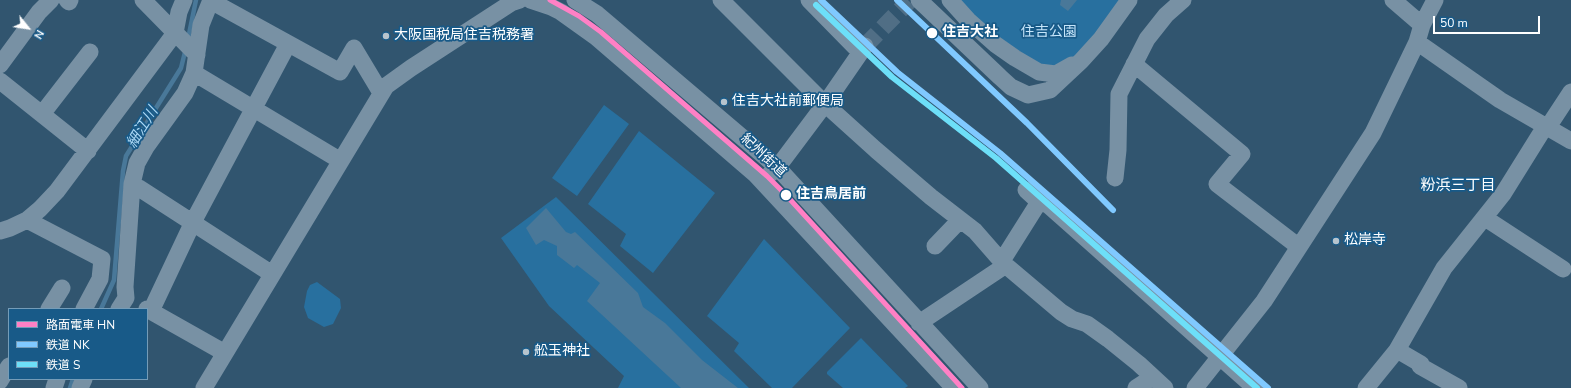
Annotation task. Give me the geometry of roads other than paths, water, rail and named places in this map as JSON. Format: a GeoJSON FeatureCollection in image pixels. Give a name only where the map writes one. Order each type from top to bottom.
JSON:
{"type":"FeatureCollection","features":[{"type":"Feature","properties":{"kind":"street"},"geometry":{"type":"LineString","coordinates":[[0,65],[40,12],[51,0]]}},
{"type":"Feature","properties":{"kind":"street"},"geometry":{"type":"LineString","coordinates":[[67,0],[69,2],[70,0]]}},
{"type":"Feature","properties":{"kind":"street"},"geometry":{"type":"LineString","coordinates":[[143,0],[197,55]]}},
{"type":"Feature","properties":{"kind":"street"},"geometry":{"type":"LineString","coordinates":[[0,231],[26,220],[52,198],[175,33],[178,12],[184,0]]}},
{"type":"Feature","properties":{"kind":"street"},"geometry":{"type":"LineString","coordinates":[[141,308],[123,303],[132,184],[136,163],[185,93],[194,73],[201,25],[211,0],[340,72],[354,48],[381,93]]}},
{"type":"Feature","properties":{"kind":"street"},"geometry":{"type":"LineString","coordinates":[[204,388],[386,86],[511,3],[520,0]]}},
{"type":"Feature","properties":{"kind":"street","name":"紀州街道"},"geometry":{"type":"LineString","coordinates":[[530,0],[561,12],[596,37],[762,181],[954,388]]}},
{"type":"Feature","properties":{"kind":"street","name":"紀州街道"},"geometry":{"type":"LineString","coordinates":[[575,0],[597,14],[777,167],[980,388]]}},
{"type":"Feature","properties":{"kind":"street"},"geometry":{"type":"LineString","coordinates":[[722,0],[825,104],[876,150],[975,231],[1003,263],[1061,312],[1087,324],[1139,364],[1159,382]]}},
{"type":"Feature","properties":{"kind":"street"},"geometry":{"type":"LineString","coordinates":[[762,181],[777,167],[825,104],[862,49],[809,0]]}},
{"type":"Feature","properties":{"kind":"street"},"geometry":{"type":"LineString","coordinates":[[913,0],[1000,77],[1011,86],[1028,95],[1050,90],[1101,39],[1129,0]]}},
{"type":"Feature","properties":{"kind":"street"},"geometry":{"type":"LineString","coordinates":[[950,0],[968,20],[995,44],[1039,72],[1056,74],[1081,60]]}},
{"type":"Feature","properties":{"kind":"street"},"geometry":{"type":"LineString","coordinates":[[1115,178],[1118,150],[1118,94],[1147,39],[1166,15],[1183,0]]}},
{"type":"Feature","properties":{"kind":"street"},"geometry":{"type":"LineString","coordinates":[[1393,0],[1422,25]]}},
{"type":"Feature","properties":{"kind":"street"},"geometry":{"type":"LineString","coordinates":[[1195,388],[1264,302],[1373,132],[1417,42],[1422,25],[1435,0]]}},
{"type":"Feature","properties":{"kind":"street"},"geometry":{"type":"LineString","coordinates":[[1417,42],[1500,100],[1571,141]]}},
{"type":"Feature","properties":{"kind":"street"},"geometry":{"type":"LineString","coordinates":[[224,353],[148,310],[288,44]]}},
{"type":"Feature","properties":{"kind":"street"},"geometry":{"type":"LineString","coordinates":[[42,114],[90,52]]}},
{"type":"Feature","properties":{"kind":"street"},"geometry":{"type":"LineString","coordinates":[[1000,77],[1009,78],[1016,73],[1018,65],[1015,58]]}},
{"type":"Feature","properties":{"kind":"street"},"geometry":{"type":"LineString","coordinates":[[1134,64],[1242,154],[1217,184],[1299,247]]}},
{"type":"Feature","properties":{"kind":"street"},"geometry":{"type":"LineString","coordinates":[[194,73],[341,161]]}},
{"type":"Feature","properties":{"kind":"street"},"geometry":{"type":"LineString","coordinates":[[0,81],[88,151]]}},
{"type":"Feature","properties":{"kind":"street"},"geometry":{"type":"LineString","coordinates":[[1366,388],[1397,350],[1444,268],[1503,194],[1571,92]]}},
{"type":"Feature","properties":{"kind":"street"},"geometry":{"type":"LineString","coordinates":[[139,188],[272,274]]}},
{"type":"Feature","properties":{"kind":"street"},"geometry":{"type":"LineString","coordinates":[[1026,190],[1039,202],[1048,204],[1254,388]]}},
{"type":"Feature","properties":{"kind":"street"},"geometry":{"type":"LineString","coordinates":[[919,323],[1000,269],[1005,256],[1039,202]]}},
{"type":"Feature","properties":{"kind":"street"},"geometry":{"type":"LineString","coordinates":[[1485,218],[1564,269]]}},
{"type":"Feature","properties":{"kind":"street"},"geometry":{"type":"LineString","coordinates":[[26,220],[102,259],[100,279],[85,308]]}},
{"type":"Feature","properties":{"kind":"street"},"geometry":{"type":"LineString","coordinates":[[935,246],[960,220]]}},
{"type":"Feature","properties":{"kind":"street"},"geometry":{"type":"LineString","coordinates":[[50,308],[62,288]]}},
{"type":"Feature","properties":{"kind":"street"},"geometry":{"type":"LineString","coordinates":[[1397,350],[1421,364],[1420,366],[1459,388]]}},
{"type":"Feature","properties":{"kind":"street"},"geometry":{"type":"LineString","coordinates":[[0,380],[8,368]]}},
{"type":"Feature","properties":{"kind":"street"},"geometry":{"type":"LineString","coordinates":[[1136,388],[1159,382]]}},
{"type":"Feature","properties":{"kind":"waterway","name":"細江川"},"geometry":{"type":"LineString","coordinates":[[188,39],[196,0]]}},
{"type":"Feature","properties":{"kind":"waterway","name":"細江川"},"geometry":{"type":"LineString","coordinates":[[101,308],[114,280],[123,171],[126,156],[181,68],[186,48]]}},
{"type":"Feature","properties":{"kind":"waterway","name":"細江川"},"geometry":{"type":"LineString","coordinates":[[70,388],[73,380]]}},
{"type":"Feature","properties":{"kind":"tunnel"},"geometry":{"type":"LineString","coordinates":[[865,46],[909,1]]}},
{"type":"Feature","properties":{"kind":"tram line","name":"HN"},"geometry":{"type":"LineString","coordinates":[[550,0],[579,16],[601,32],[767,176],[962,388]]}},
{"type":"Feature","properties":{"kind":"rail line","name":"NK"},"geometry":{"type":"LineString","coordinates":[[821,0],[897,72],[1000,153],[1268,388]]}},
{"type":"Feature","properties":{"kind":"rail line","name":"NK"},"geometry":{"type":"LineString","coordinates":[[897,0],[1027,123],[1113,210]]}},
{"type":"Feature","properties":{"kind":"rail line","name":"S"},"geometry":{"type":"LineString","coordinates":[[816,5],[892,77],[996,158],[1257,388]]}},
{"type":"Feature","properties":{"kind":"place","name":"住吉大社"},"geometry":{"type":"Point","coordinates":[932,33]}},
{"type":"Feature","properties":{"kind":"place","name":"大阪国税局住吉税務署"},"geometry":{"type":"Point","coordinates":[386,36]}},
{"type":"Feature","properties":{"kind":"place","name":"住吉大社前郵便局"},"geometry":{"type":"Point","coordinates":[724,102]}},
{"type":"Feature","properties":{"kind":"place","name":"住吉鳥居前"},"geometry":{"type":"Point","coordinates":[786,195]}},
{"type":"Feature","properties":{"kind":"place","name":"松岸寺"},"geometry":{"type":"Point","coordinates":[1336,241]}},
{"type":"Feature","properties":{"kind":"place","name":"舩玉神社"},"geometry":{"type":"Point","coordinates":[526,352]}},
{"type":"Feature","properties":{"kind":"district","name":"粉浜三丁目"},"geometry":{"type":"Point","coordinates":[1458,186]}},
{"type":"Feature","properties":{"kind":"park label","name":"住吉公園"},"geometry":{"type":"Point","coordinates":[1049,33]}}]}
